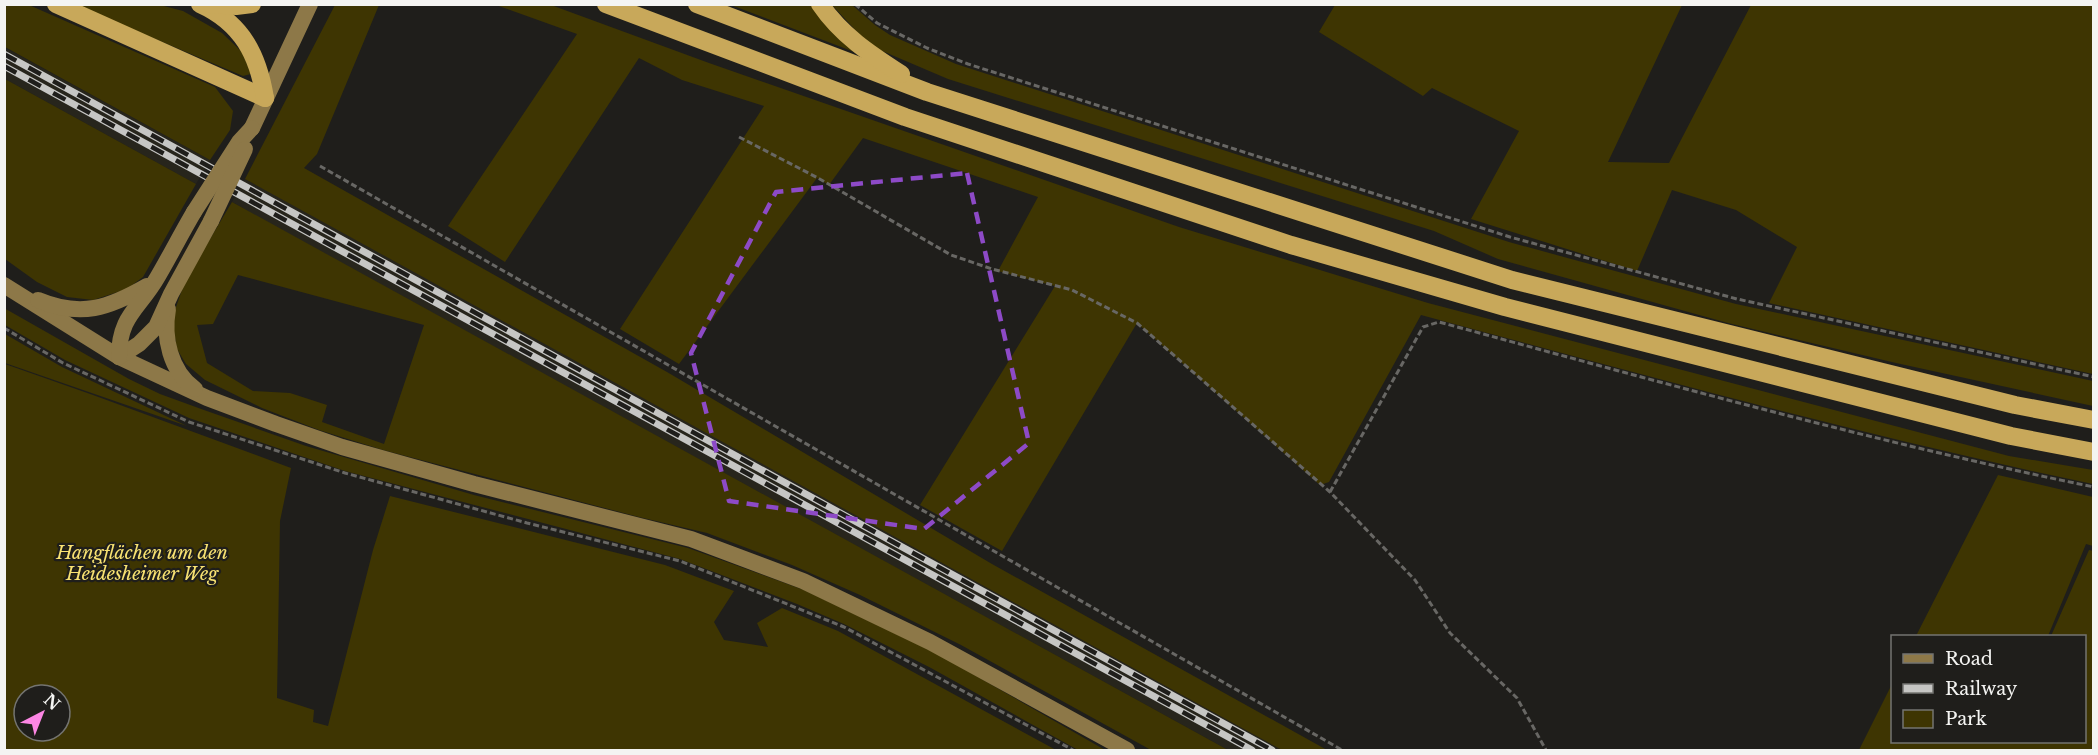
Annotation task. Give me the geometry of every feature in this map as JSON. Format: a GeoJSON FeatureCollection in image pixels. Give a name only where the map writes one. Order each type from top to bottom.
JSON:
{"type":"FeatureCollection","features":[{"type":"Feature","properties":{"kind":"highway"},"geometry":{"type":"LineString","coordinates":[[56,4],[265,98]]}},
{"type":"Feature","properties":{"kind":"highway"},"geometry":{"type":"LineString","coordinates":[[200,4],[213,10],[234,27],[250,48],[261,72],[265,98]]}},
{"type":"Feature","properties":{"kind":"highway"},"geometry":{"type":"LineString","coordinates":[[211,4],[252,4]]}},
{"type":"Feature","properties":{"kind":"highway"},"geometry":{"type":"LineString","coordinates":[[606,4],[905,117],[1291,245],[1516,310],[2011,436],[2094,452]]}},
{"type":"Feature","properties":{"kind":"highway"},"geometry":{"type":"LineString","coordinates":[[697,4],[927,92],[1512,280],[2015,405],[2094,420]]}},
{"type":"Feature","properties":{"kind":"highway"},"geometry":{"type":"LineString","coordinates":[[820,4],[841,30],[860,46],[927,92]]}},
{"type":"Feature","properties":{"kind":"main road"},"geometry":{"type":"LineString","coordinates":[[119,357],[139,344],[156,327],[171,294],[211,221],[265,98],[310,4]]}},
{"type":"Feature","properties":{"kind":"main road"},"geometry":{"type":"LineString","coordinates":[[119,357],[119,343],[126,318],[155,281],[194,212],[239,142],[252,128]]}},
{"type":"Feature","properties":{"kind":"main road"},"geometry":{"type":"LineString","coordinates":[[4,285],[51,306],[74,309],[97,308],[120,302],[155,281]]}},
{"type":"Feature","properties":{"kind":"main road"},"geometry":{"type":"LineString","coordinates":[[4,285],[119,357],[207,398],[342,447],[474,484],[691,539],[803,581],[930,642],[1127,750]]}},
{"type":"Feature","properties":{"kind":"main road"},"geometry":{"type":"LineString","coordinates":[[171,294],[166,320],[168,344],[177,369],[190,386],[207,398]]}},
{"type":"Feature","properties":{"kind":"path"},"geometry":{"type":"LineString","coordinates":[[855,4],[877,23],[927,48],[968,64],[1510,237],[1737,299],[2094,377]]}},
{"type":"Feature","properties":{"kind":"path"},"geometry":{"type":"LineString","coordinates":[[739,137],[818,178],[951,255],[998,271],[1072,290],[1137,323],[1330,492],[1415,580],[1450,633],[1517,698],[1546,750]]}},
{"type":"Feature","properties":{"kind":"path"},"geometry":{"type":"LineString","coordinates":[[320,166],[1342,750]]}},
{"type":"Feature","properties":{"kind":"path"},"geometry":{"type":"LineString","coordinates":[[1330,492],[1423,327],[1439,322],[1656,381],[1992,466],[2094,487]]}},
{"type":"Feature","properties":{"kind":"path"},"geometry":{"type":"LineString","coordinates":[[4,328],[63,363],[189,422],[345,474],[680,561],[844,627],[1073,750]]}},
{"type":"Feature","properties":{"kind":"highlighted area"},"geometry":{"type":"Polygon","coordinates":[[[967,173],[1029,443],[924,529],[729,501],[691,353],[776,192],[967,173]]]}},
{"type":"Feature","properties":{"kind":"shaded area"},"geometry":{"type":"Polygon","coordinates":[[[4,47],[210,160],[196,184],[5,79],[4,47]]]}},
{"type":"Feature","properties":{"kind":"shaded area"},"geometry":{"type":"Polygon","coordinates":[[[245,179],[1282,750],[1228,750],[256,216],[232,202],[245,179]]]}},
{"type":"Feature","properties":{"kind":"green space"},"geometry":{"type":"Polygon","coordinates":[[[5,4],[29,5],[215,87],[233,111],[230,130],[210,160],[5,47],[5,4]]]}},
{"type":"Feature","properties":{"kind":"green space"},"geometry":{"type":"Polygon","coordinates":[[[75,5],[160,5],[183,11],[222,33],[242,52],[251,74],[243,76],[75,5]]]}},
{"type":"Feature","properties":{"kind":"green space"},"geometry":{"type":"Polygon","coordinates":[[[335,5],[379,5],[317,154],[304,168],[667,372],[992,564],[1327,750],[1282,750],[245,179],[335,5]]]}},
{"type":"Feature","properties":{"kind":"green space"},"geometry":{"type":"Polygon","coordinates":[[[496,5],[551,5],[709,63],[1179,227],[1428,303],[2009,456],[2093,470],[2093,484],[1840,426],[1421,315],[1329,482],[1320,485],[1137,323],[1002,551],[920,505],[1055,286],[998,271],[1038,197],[863,138],[829,185],[817,178],[679,364],[620,329],[764,106],[682,80],[639,58],[505,262],[448,226],[577,34],[496,5]]]}},
{"type":"Feature","properties":{"kind":"green space"},"geometry":{"type":"Polygon","coordinates":[[[731,5],[812,5],[857,53],[731,5]]]}},
{"type":"Feature","properties":{"kind":"green space"},"geometry":{"type":"Polygon","coordinates":[[[832,5],[852,5],[890,35],[956,64],[1509,242],[1736,304],[2093,381],[2093,406],[1728,323],[1498,259],[1434,231],[948,79],[880,50],[860,35],[832,5]]]}},
{"type":"Feature","properties":{"kind":"green space"},"geometry":{"type":"Polygon","coordinates":[[[1335,5],[1682,5],[1608,162],[1669,163],[1751,5],[2093,5],[2093,374],[1769,303],[1797,247],[1736,210],[1672,190],[1637,271],[1471,219],[1519,131],[1432,88],[1423,96],[1319,32],[1335,5]]]}},
{"type":"Feature","properties":{"kind":"green space"},"geometry":{"type":"Polygon","coordinates":[[[5,79],[196,184],[143,277],[127,289],[93,300],[67,297],[37,282],[5,259],[5,79]]]}},
{"type":"Feature","properties":{"kind":"green space"},"geometry":{"type":"Polygon","coordinates":[[[232,202],[1228,750],[1151,750],[961,645],[860,595],[792,565],[707,533],[383,450],[319,430],[262,408],[205,380],[186,364],[177,349],[174,332],[174,313],[185,281],[232,202]],[[238,275],[213,324],[197,325],[207,363],[253,391],[290,393],[327,405],[322,422],[384,444],[424,325],[238,275]]]}},
{"type":"Feature","properties":{"kind":"green space"},"geometry":{"type":"Polygon","coordinates":[[[4,308],[129,379],[160,394],[306,446],[474,495],[688,548],[804,590],[936,653],[1105,750],[1078,750],[931,668],[844,624],[680,559],[345,471],[189,418],[65,360],[5,325],[4,308]]]}},
{"type":"Feature","properties":{"kind":"green space"},"geometry":{"type":"Polygon","coordinates":[[[5,334],[62,367],[187,426],[5,363],[5,334]]]}},
{"type":"Feature","properties":{"kind":"green space","name":"Hangflächen um den Heidesheimer Weg"},"geometry":{"type":"Polygon","coordinates":[[[5,364],[291,468],[280,521],[277,698],[314,710],[313,722],[328,726],[373,550],[390,496],[665,565],[734,591],[714,622],[724,640],[768,647],[757,623],[782,608],[838,631],[1056,750],[5,750],[5,364]]]}},
{"type":"Feature","properties":{"kind":"green space"},"geometry":{"type":"Polygon","coordinates":[[[1998,475],[2093,497],[2093,546],[2086,544],[2048,635],[1917,635],[1998,475]]]}},
{"type":"Feature","properties":{"kind":"green space"},"geometry":{"type":"Polygon","coordinates":[[[2089,550],[2094,551],[2093,750],[1859,750],[1891,686],[1891,743],[2086,743],[2086,635],[2051,635],[2089,550]]]}},
{"type":"Feature","properties":{"kind":"railway"},"geometry":{"type":"LineString","coordinates":[[4,54],[1272,750]]}},
{"type":"Feature","properties":{"kind":"railway"},"geometry":{"type":"LineString","coordinates":[[4,66],[1252,750]]}}]}
